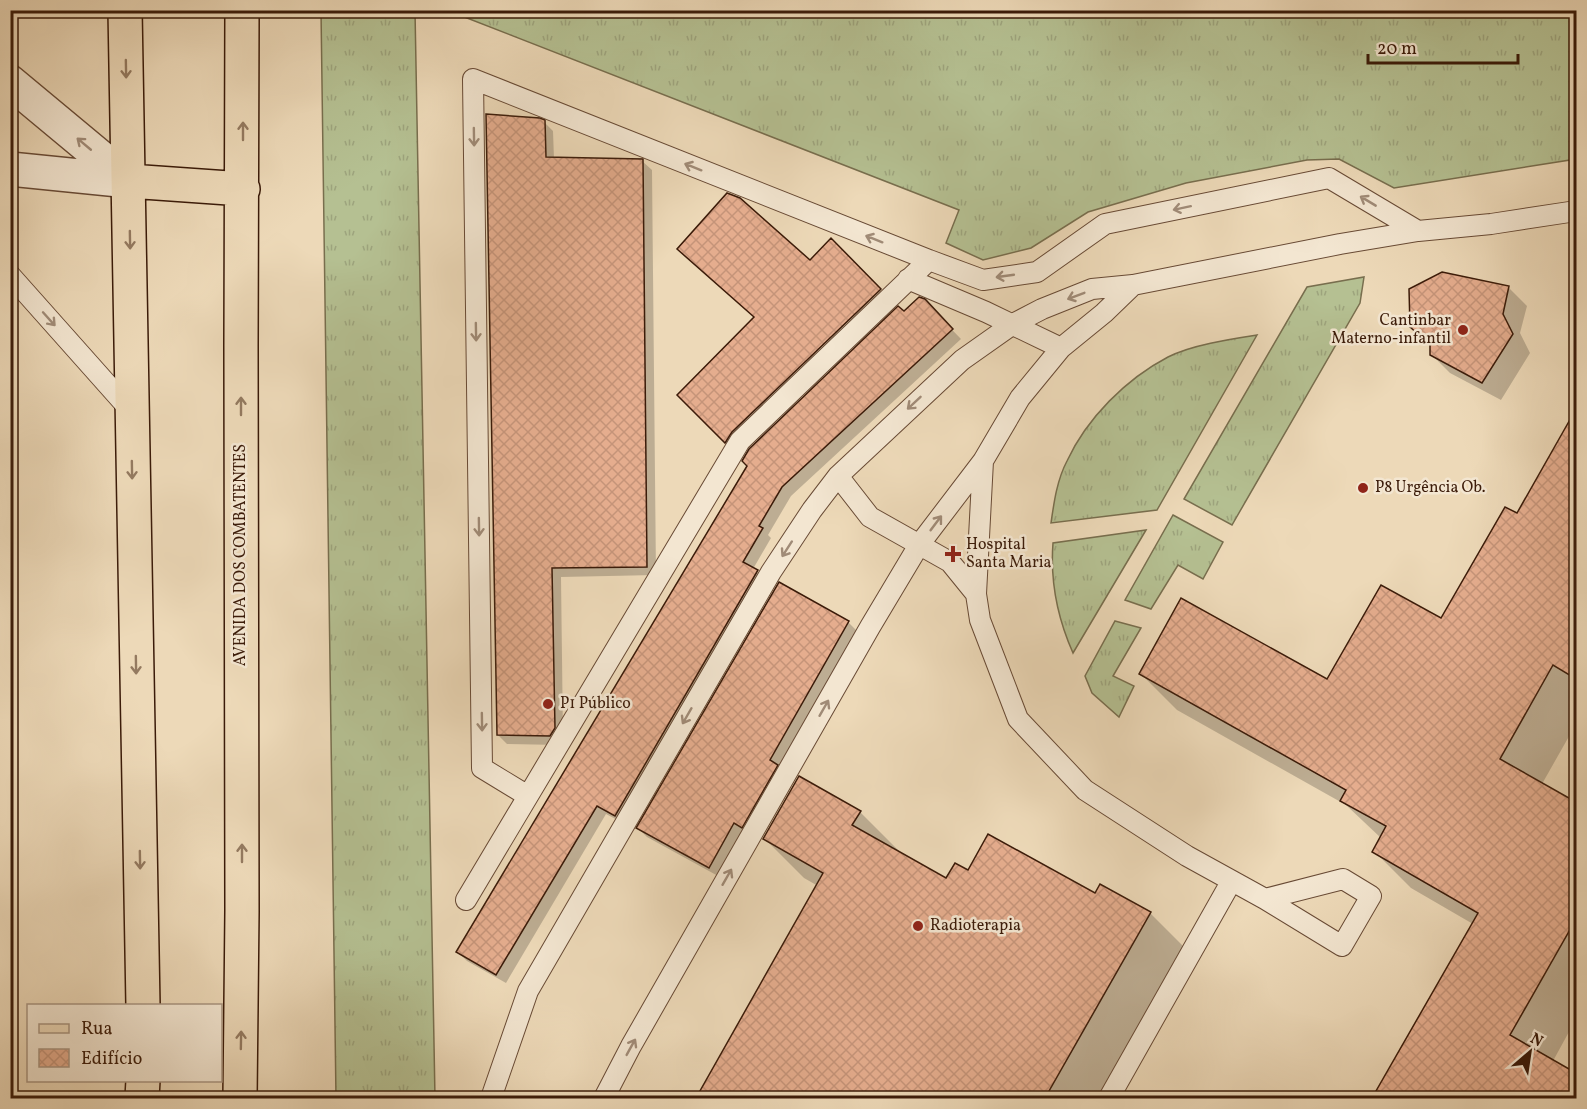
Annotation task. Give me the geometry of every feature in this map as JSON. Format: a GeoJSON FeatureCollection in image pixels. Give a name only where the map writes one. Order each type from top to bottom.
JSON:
{"type":"FeatureCollection","features":[{"type":"Feature","properties":{"kind":"main road"},"geometry":{"type":"LineString","coordinates":[[125,10],[143,1004]]}},
{"type":"Feature","properties":{"kind":"main road","name":"AVENIDA DOS COMBATENTES"},"geometry":{"type":"LineString","coordinates":[[240,1098],[242,10]]}},
{"type":"Feature","properties":{"kind":"main road"},"geometry":{"type":"LineString","coordinates":[[129,181],[243,189]]}},
{"type":"Feature","properties":{"kind":"main road"},"geometry":{"type":"LineString","coordinates":[[142,1098],[143,1082]]}},
{"type":"Feature","properties":{"kind":"street"},"geometry":{"type":"LineString","coordinates":[[10,82],[129,181]]}},
{"type":"Feature","properties":{"kind":"street"},"geometry":{"type":"LineString","coordinates":[[10,169],[129,181]]}},
{"type":"Feature","properties":{"kind":"lane"},"geometry":{"type":"LineString","coordinates":[[528,796],[482,768],[473,79],[982,280],[1037,272],[1105,224],[1329,178],[1418,231]]}},
{"type":"Feature","properties":{"kind":"lane"},"geometry":{"type":"LineString","coordinates":[[491,1098],[528,991],[771,573],[812,510],[838,476],[962,360],[1013,324],[1042,309],[1092,289],[1133,285],[1418,231],[1491,224],[1576,211]]}},
{"type":"Feature","properties":{"kind":"lane"},"geometry":{"type":"LineString","coordinates":[[466,900],[740,441],[929,260]]}},
{"type":"Feature","properties":{"kind":"lane"},"geometry":{"type":"LineString","coordinates":[[10,275],[131,411]]}},
{"type":"Feature","properties":{"kind":"lane"},"geometry":{"type":"LineString","coordinates":[[908,279],[1013,324],[1061,348]]}},
{"type":"Feature","properties":{"kind":"lane"},"geometry":{"type":"LineString","coordinates":[[604,1098],[631,1046],[858,647],[919,545],[983,461],[1020,398],[1061,348],[1104,313],[1133,285]]}},
{"type":"Feature","properties":{"kind":"lane"},"geometry":{"type":"LineString","coordinates":[[983,461],[976,594],[980,620],[1018,719],[1085,790],[1187,856],[1265,899],[1342,946],[1371,896],[1343,879],[1265,899]]}},
{"type":"Feature","properties":{"kind":"lane"},"geometry":{"type":"LineString","coordinates":[[838,476],[870,517],[950,562],[976,594]]}},
{"type":"Feature","properties":{"kind":"lane"},"geometry":{"type":"LineString","coordinates":[[1109,1098],[1231,882]]}},
{"type":"Feature","properties":{"kind":"green space"},"geometry":{"type":"Polygon","coordinates":[[[321,11],[415,11],[435,1098],[336,1098],[321,11]]]}},
{"type":"Feature","properties":{"kind":"green space"},"geometry":{"type":"Polygon","coordinates":[[[449,11],[1576,11],[1576,159],[1394,188],[1339,159],[1307,160],[1186,183],[1088,212],[1031,248],[983,260],[946,243],[959,210],[449,11]]]}},
{"type":"Feature","properties":{"kind":"green space"},"geometry":{"type":"Polygon","coordinates":[[[1364,277],[1360,303],[1232,525],[1184,499],[1307,287],[1364,277]]]}},
{"type":"Feature","properties":{"kind":"green space"},"geometry":{"type":"Polygon","coordinates":[[[1257,335],[1157,510],[1051,523],[1061,476],[1075,445],[1097,415],[1123,388],[1152,366],[1177,353],[1211,343],[1257,335]]]}},
{"type":"Feature","properties":{"kind":"green space"},"geometry":{"type":"Polygon","coordinates":[[[1173,515],[1223,542],[1203,579],[1178,565],[1151,609],[1125,600],[1173,515]]]}},
{"type":"Feature","properties":{"kind":"green space"},"geometry":{"type":"Polygon","coordinates":[[[1146,530],[1073,653],[1056,599],[1053,543],[1146,530]]]}},
{"type":"Feature","properties":{"kind":"green space"},"geometry":{"type":"Polygon","coordinates":[[[1115,621],[1141,628],[1113,676],[1134,686],[1119,717],[1092,693],[1085,676],[1115,621]]]}},
{"type":"Feature","properties":{"kind":"building"},"geometry":{"type":"Polygon","coordinates":[[[486,114],[545,120],[546,157],[643,159],[647,567],[552,568],[555,728],[550,736],[497,735],[486,114]]]}},
{"type":"Feature","properties":{"kind":"building"},"geometry":{"type":"Polygon","coordinates":[[[727,193],[740,198],[810,260],[831,238],[881,289],[732,432],[725,443],[677,395],[754,317],[677,249],[727,193]]]}},
{"type":"Feature","properties":{"kind":"building","name":"Cantinbar Materno-infantil"},"geometry":{"type":"Polygon","coordinates":[[[1442,272],[1509,286],[1503,314],[1513,334],[1482,383],[1430,355],[1430,345],[1410,327],[1409,289],[1442,272]]]}},
{"type":"Feature","properties":{"kind":"building"},"geometry":{"type":"Polygon","coordinates":[[[919,297],[925,299],[953,329],[782,487],[759,526],[763,528],[743,562],[758,570],[615,816],[597,806],[496,975],[456,952],[747,466],[742,461],[749,449],[898,306],[904,311],[919,297]]]}},
{"type":"Feature","properties":{"kind":"building"},"geometry":{"type":"Polygon","coordinates":[[[1576,409],[1576,679],[1553,665],[1500,759],[1576,802],[1576,919],[1510,1035],[1576,1073],[1576,1098],[1372,1098],[1478,913],[1372,852],[1386,826],[1340,801],[1346,790],[1139,674],[1181,598],[1327,679],[1381,585],[1441,618],[1505,507],[1517,513],[1576,409]]]}},
{"type":"Feature","properties":{"kind":"building"},"geometry":{"type":"Polygon","coordinates":[[[779,582],[849,621],[770,760],[778,765],[742,828],[734,823],[709,868],[636,828],[779,582]]]}},
{"type":"Feature","properties":{"kind":"building","name":"Radioterapia"},"geometry":{"type":"Polygon","coordinates":[[[799,776],[861,811],[852,825],[946,878],[955,863],[968,870],[988,834],[1095,893],[1100,884],[1151,912],[1045,1098],[696,1098],[823,873],[763,839],[799,776]]]}},
{"type":"Feature","properties":{"kind":"place","name":"Cantinbar Materno-infantil"},"geometry":{"type":"Point","coordinates":[1463,330]}},
{"type":"Feature","properties":{"kind":"place","name":"P8 Urgência Ob."},"geometry":{"type":"Point","coordinates":[1363,488]}},
{"type":"Feature","properties":{"kind":"place","name":"Hospital Santa Maria"},"geometry":{"type":"Point","coordinates":[953,554]}},
{"type":"Feature","properties":{"kind":"place","name":"P1 Público"},"geometry":{"type":"Point","coordinates":[548,704]}},
{"type":"Feature","properties":{"kind":"place","name":"Radioterapia"},"geometry":{"type":"Point","coordinates":[918,926]}}]}
